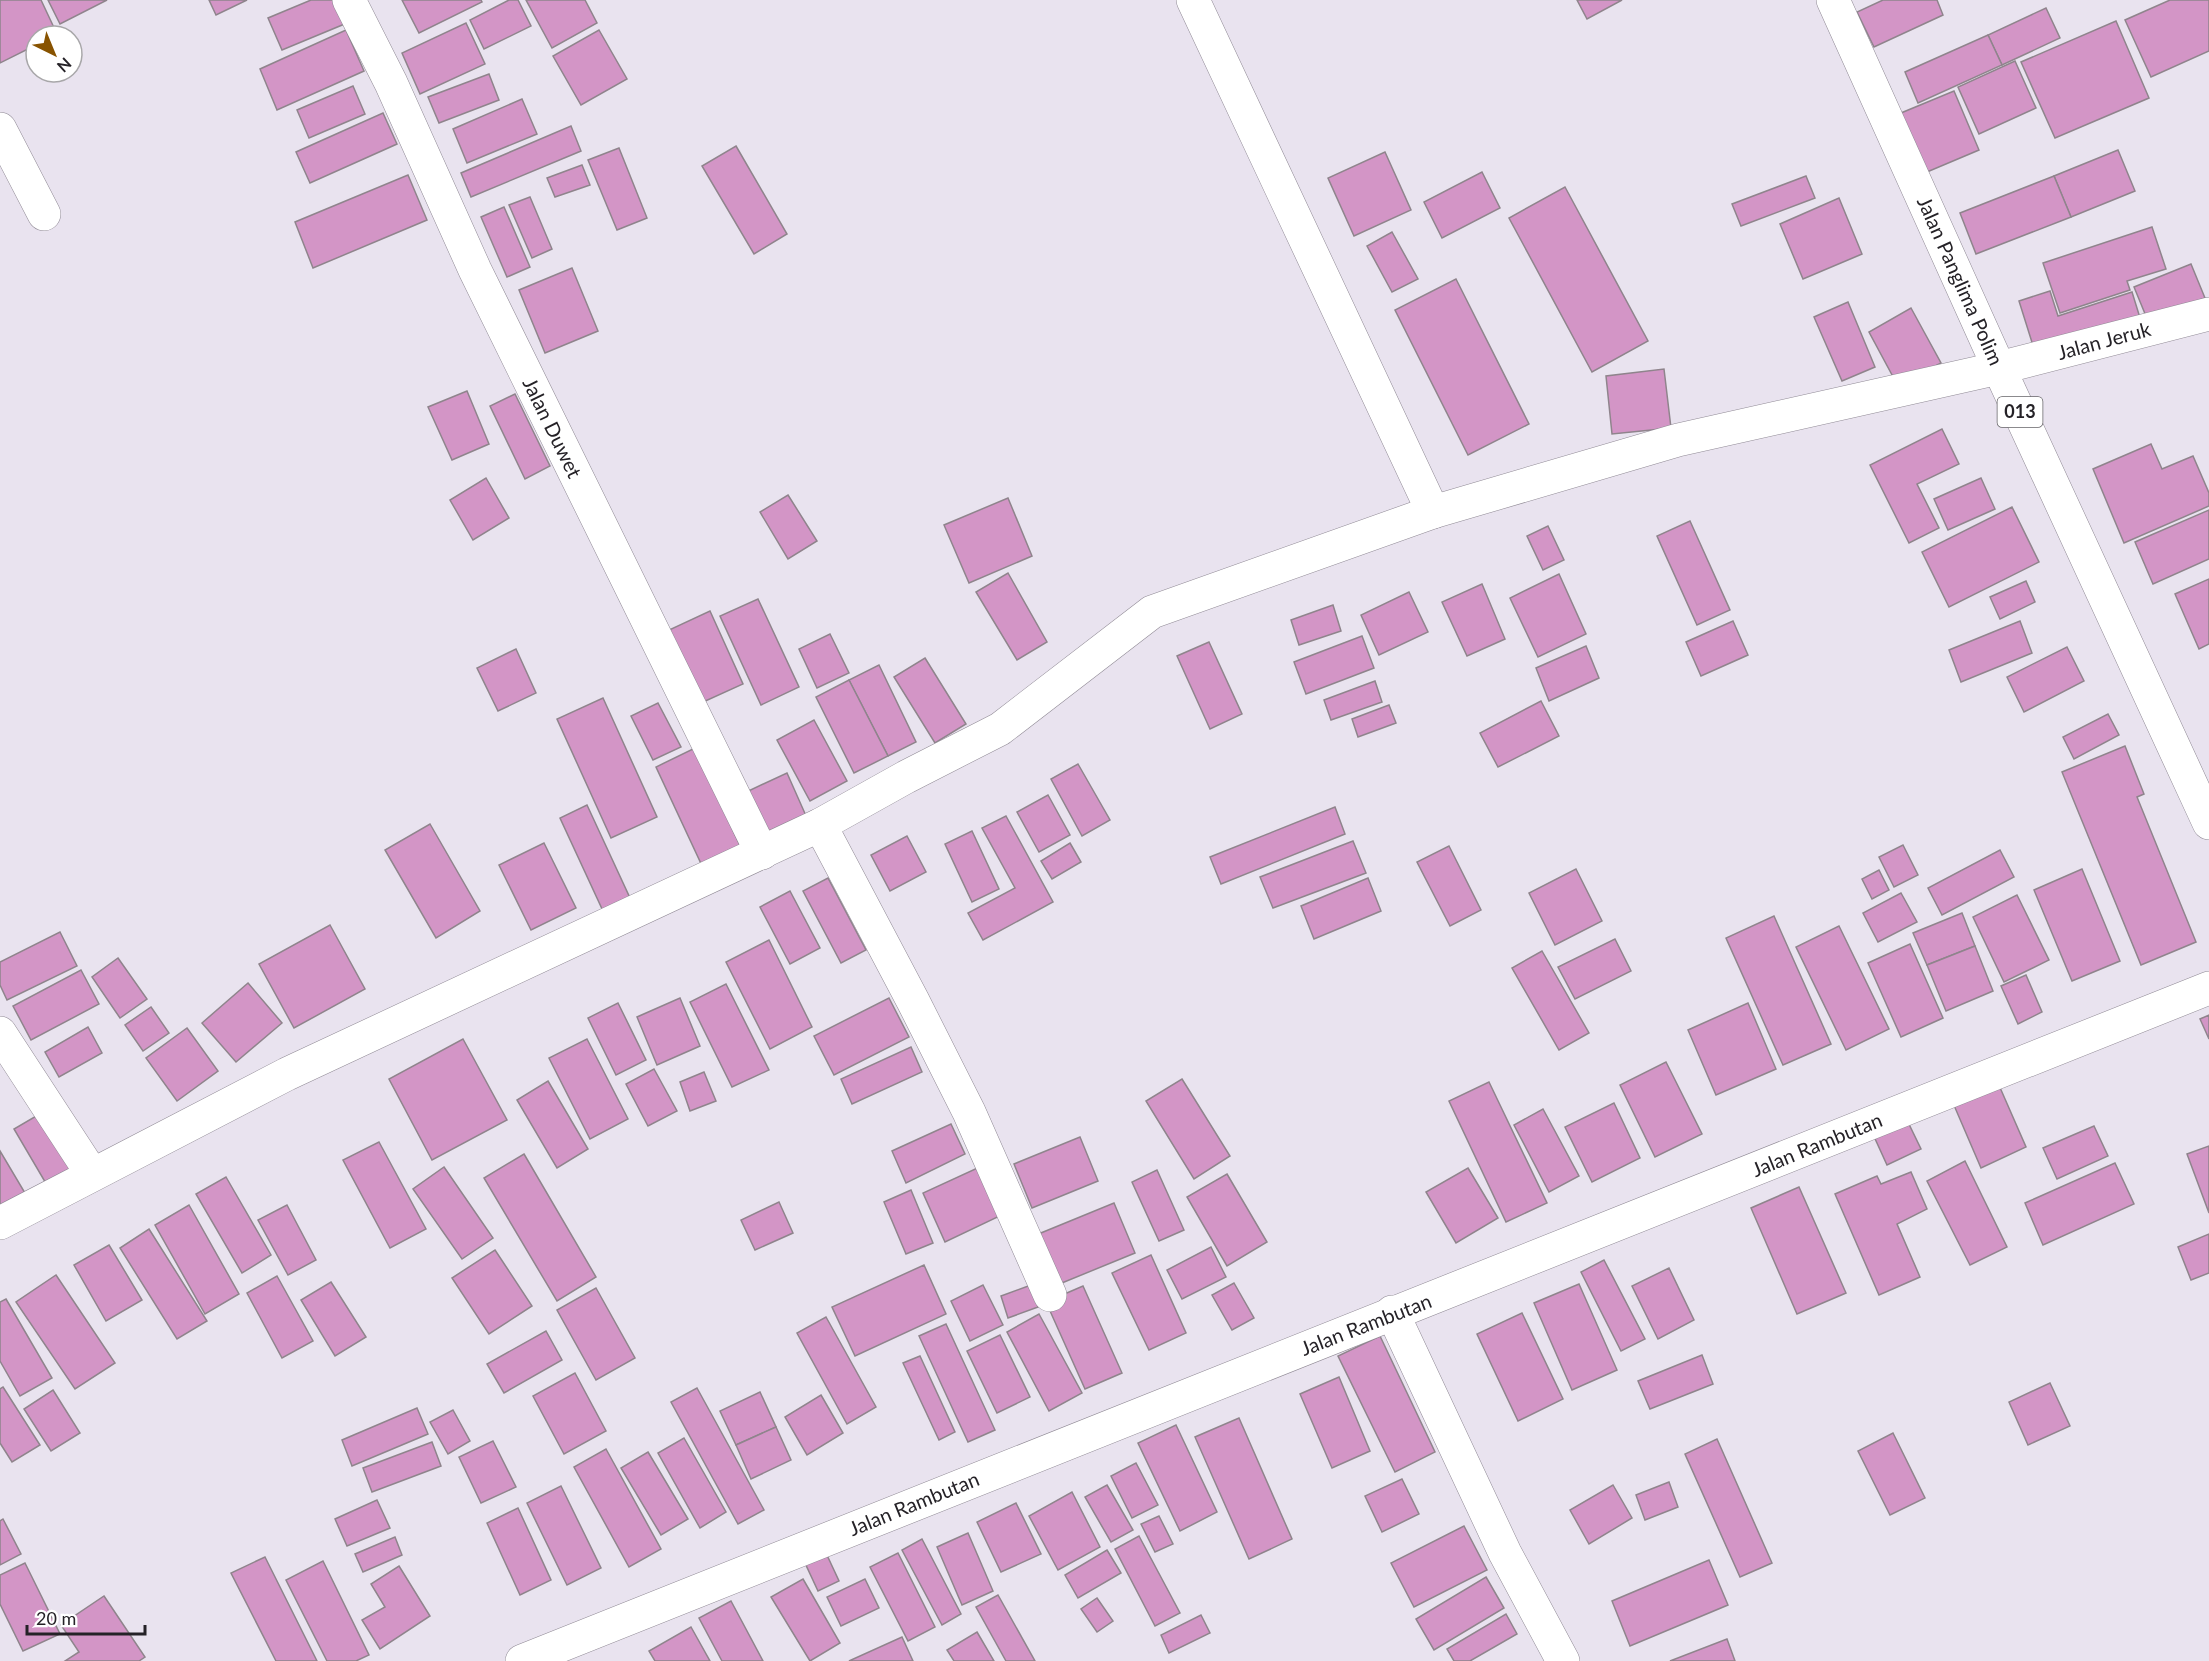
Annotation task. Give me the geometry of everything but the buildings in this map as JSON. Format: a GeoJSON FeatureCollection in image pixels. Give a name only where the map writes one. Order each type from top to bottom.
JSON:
{"type":"FeatureCollection","features":[{"type":"Feature","properties":{"kind":"street","name":"Jalan Duwet"},"geometry":{"type":"LineString","coordinates":[[349,0],[391,83],[475,270],[762,853]]}},
{"type":"Feature","properties":{"kind":"street"},"geometry":{"type":"LineString","coordinates":[[1193,0],[1433,512]]}},
{"type":"Feature","properties":{"kind":"street","name":"Jalan Panglima Polim"},"geometry":{"type":"LineString","coordinates":[[1833,0],[1999,368],[2209,823]]}},
{"type":"Feature","properties":{"kind":"street"},"geometry":{"type":"LineString","coordinates":[[0,129],[44,214]]}},
{"type":"Feature","properties":{"kind":"street","name":"Jalan Jeruk"},"geometry":{"type":"LineString","coordinates":[[0,1223],[287,1074],[820,825],[906,777],[1000,729],[1152,612],[1433,512],[1678,440],[1999,368],[2209,314]]}},
{"type":"Feature","properties":{"kind":"street"},"geometry":{"type":"LineString","coordinates":[[820,825],[913,1000],[969,1112],[1050,1295]]}},
{"type":"Feature","properties":{"kind":"street","name":"Jalan Rambutan"},"geometry":{"type":"LineString","coordinates":[[522,1661],[583,1650],[1406,1308],[2209,988]]}},
{"type":"Feature","properties":{"kind":"street"},"geometry":{"type":"LineString","coordinates":[[0,1033],[92,1174]]}},
{"type":"Feature","properties":{"kind":"street"},"geometry":{"type":"LineString","coordinates":[[1406,1308],[1505,1553],[1563,1661]]}}]}
